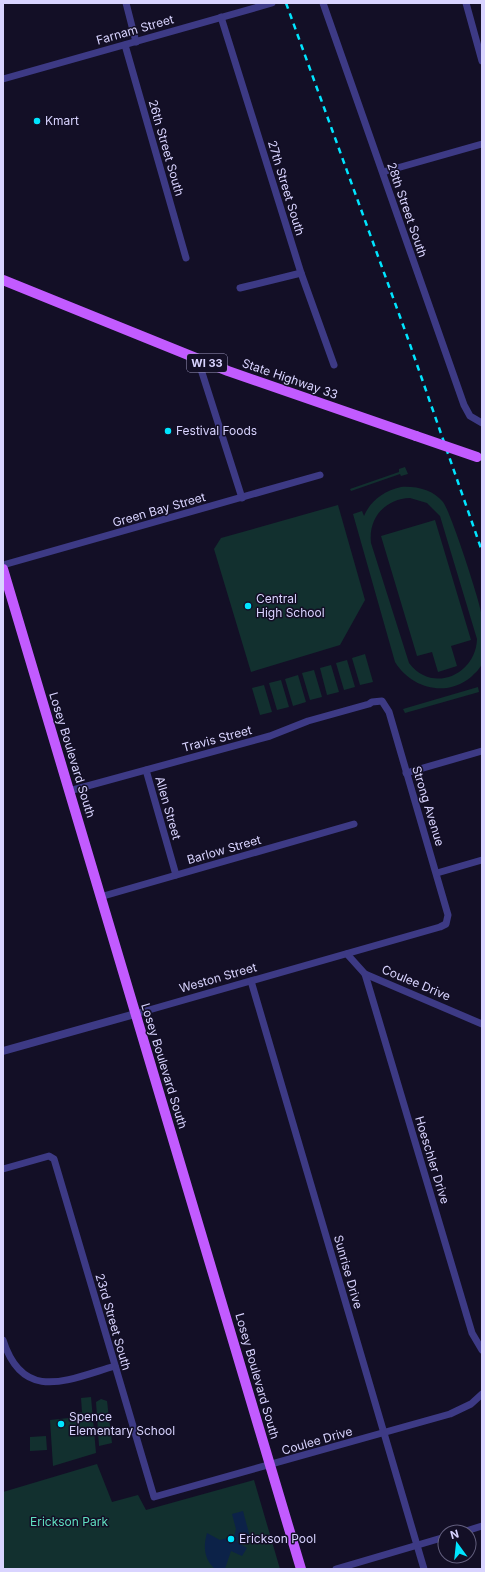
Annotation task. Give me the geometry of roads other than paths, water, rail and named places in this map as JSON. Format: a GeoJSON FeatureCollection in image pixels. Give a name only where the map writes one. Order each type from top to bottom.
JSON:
{"type":"FeatureCollection","features":[{"type":"Feature","properties":{"kind":"main road","name":"State Highway 33"},"geometry":{"type":"LineString","coordinates":[[3,280],[198,360],[291,394],[480,458]]}},
{"type":"Feature","properties":{"kind":"main road","name":"Losey Boulevard South"},"geometry":{"type":"LineString","coordinates":[[3,569],[301,1569]]}},
{"type":"Feature","properties":{"kind":"street"},"geometry":{"type":"LineString","coordinates":[[126,3],[136,42]]}},
{"type":"Feature","properties":{"kind":"street","name":"Farnam Street"},"geometry":{"type":"LineString","coordinates":[[3,78],[136,42],[257,5],[272,3]]}},
{"type":"Feature","properties":{"kind":"street","name":"28th Street South"},"geometry":{"type":"LineString","coordinates":[[323,3],[464,405],[470,416],[479,422]]}},
{"type":"Feature","properties":{"kind":"street"},"geometry":{"type":"LineString","coordinates":[[466,3],[482,60]]}},
{"type":"Feature","properties":{"kind":"street","name":"27th Street South"},"geometry":{"type":"LineString","coordinates":[[221,17],[301,273],[334,365]]}},
{"type":"Feature","properties":{"kind":"street","name":"26th Street South"},"geometry":{"type":"LineString","coordinates":[[125,45],[186,258]]}},
{"type":"Feature","properties":{"kind":"street"},"geometry":{"type":"LineString","coordinates":[[383,172],[482,144]]}},
{"type":"Feature","properties":{"kind":"street"},"geometry":{"type":"LineString","coordinates":[[240,288],[301,273]]}},
{"type":"Feature","properties":{"kind":"street"},"geometry":{"type":"LineString","coordinates":[[198,360],[242,498]]}},
{"type":"Feature","properties":{"kind":"street","name":"Green Bay Street"},"geometry":{"type":"LineString","coordinates":[[3,565],[320,475]]}},
{"type":"Feature","properties":{"kind":"street","name":"Strong Avenue"},"geometry":{"type":"LineString","coordinates":[[369,704],[380,700],[388,707],[406,773],[437,873],[448,917],[446,924],[439,928]]}},
{"type":"Feature","properties":{"kind":"street","name":"Travis Street"},"geometry":{"type":"LineString","coordinates":[[69,791],[270,736],[308,721],[369,704]]}},
{"type":"Feature","properties":{"kind":"street"},"geometry":{"type":"LineString","coordinates":[[406,773],[482,751]]}},
{"type":"Feature","properties":{"kind":"street","name":"Allen Street"},"geometry":{"type":"LineString","coordinates":[[146,770],[176,875]]}},
{"type":"Feature","properties":{"kind":"street","name":"Barlow Street"},"geometry":{"type":"LineString","coordinates":[[100,897],[354,824]]}},
{"type":"Feature","properties":{"kind":"street"},"geometry":{"type":"LineString","coordinates":[[437,873],[482,860]]}},
{"type":"Feature","properties":{"kind":"street","name":"Weston Street"},"geometry":{"type":"LineString","coordinates":[[3,1050],[439,928]]}},
{"type":"Feature","properties":{"kind":"street","name":"Coulee Drive"},"geometry":{"type":"LineString","coordinates":[[347,954],[365,974],[482,1024]]}},
{"type":"Feature","properties":{"kind":"street","name":"Hoeschler Drive"},"geometry":{"type":"LineString","coordinates":[[365,974],[472,1333],[482,1350]]}},
{"type":"Feature","properties":{"kind":"street","name":"Sunrise Drive"},"geometry":{"type":"LineString","coordinates":[[251,981],[424,1569]]}},
{"type":"Feature","properties":{"kind":"street","name":"23rd Street South"},"geometry":{"type":"LineString","coordinates":[[3,1169],[49,1156],[54,1159],[56,1163],[154,1497]]}},
{"type":"Feature","properties":{"kind":"street"},"geometry":{"type":"LineString","coordinates":[[3,1340],[7,1352],[19,1370],[28,1377],[48,1383],[60,1382],[115,1366]]}},
{"type":"Feature","properties":{"kind":"street","name":"Coulee Drive"},"geometry":{"type":"LineString","coordinates":[[154,1497],[270,1466],[458,1411],[471,1404],[482,1394]]}},
{"type":"Feature","properties":{"kind":"street"},"geometry":{"type":"LineString","coordinates":[[336,1569],[437,1539]]}},
{"type":"Feature","properties":{"kind":"water","name":"Erickson Pool"},"geometry":{"type":"Polygon","coordinates":[[[243,1511],[250,1537],[239,1539],[237,1542],[247,1548],[242,1556],[231,1551],[225,1569],[215,1569],[211,1565],[205,1552],[207,1533],[220,1540],[234,1536],[236,1529],[232,1514],[243,1511]]]}},
{"type":"Feature","properties":{"kind":"railway"},"geometry":{"type":"LineString","coordinates":[[286,3],[407,336],[482,551]]}},
{"type":"Feature","properties":{"kind":"place","name":"Kmart"},"geometry":{"type":"Point","coordinates":[37,121]}},
{"type":"Feature","properties":{"kind":"place","name":"Festival Foods"},"geometry":{"type":"Point","coordinates":[168,431]}},
{"type":"Feature","properties":{"kind":"place","name":"Central High School"},"geometry":{"type":"Point","coordinates":[248,606]}},
{"type":"Feature","properties":{"kind":"place","name":"Spence Elementary School"},"geometry":{"type":"Point","coordinates":[61,1424]}},
{"type":"Feature","properties":{"kind":"place","name":"Erickson Pool"},"geometry":{"type":"Point","coordinates":[231,1539]}},
{"type":"Feature","properties":{"kind":"park label","name":"Erickson Park"},"geometry":{"type":"Point","coordinates":[69,1522]}}]}
